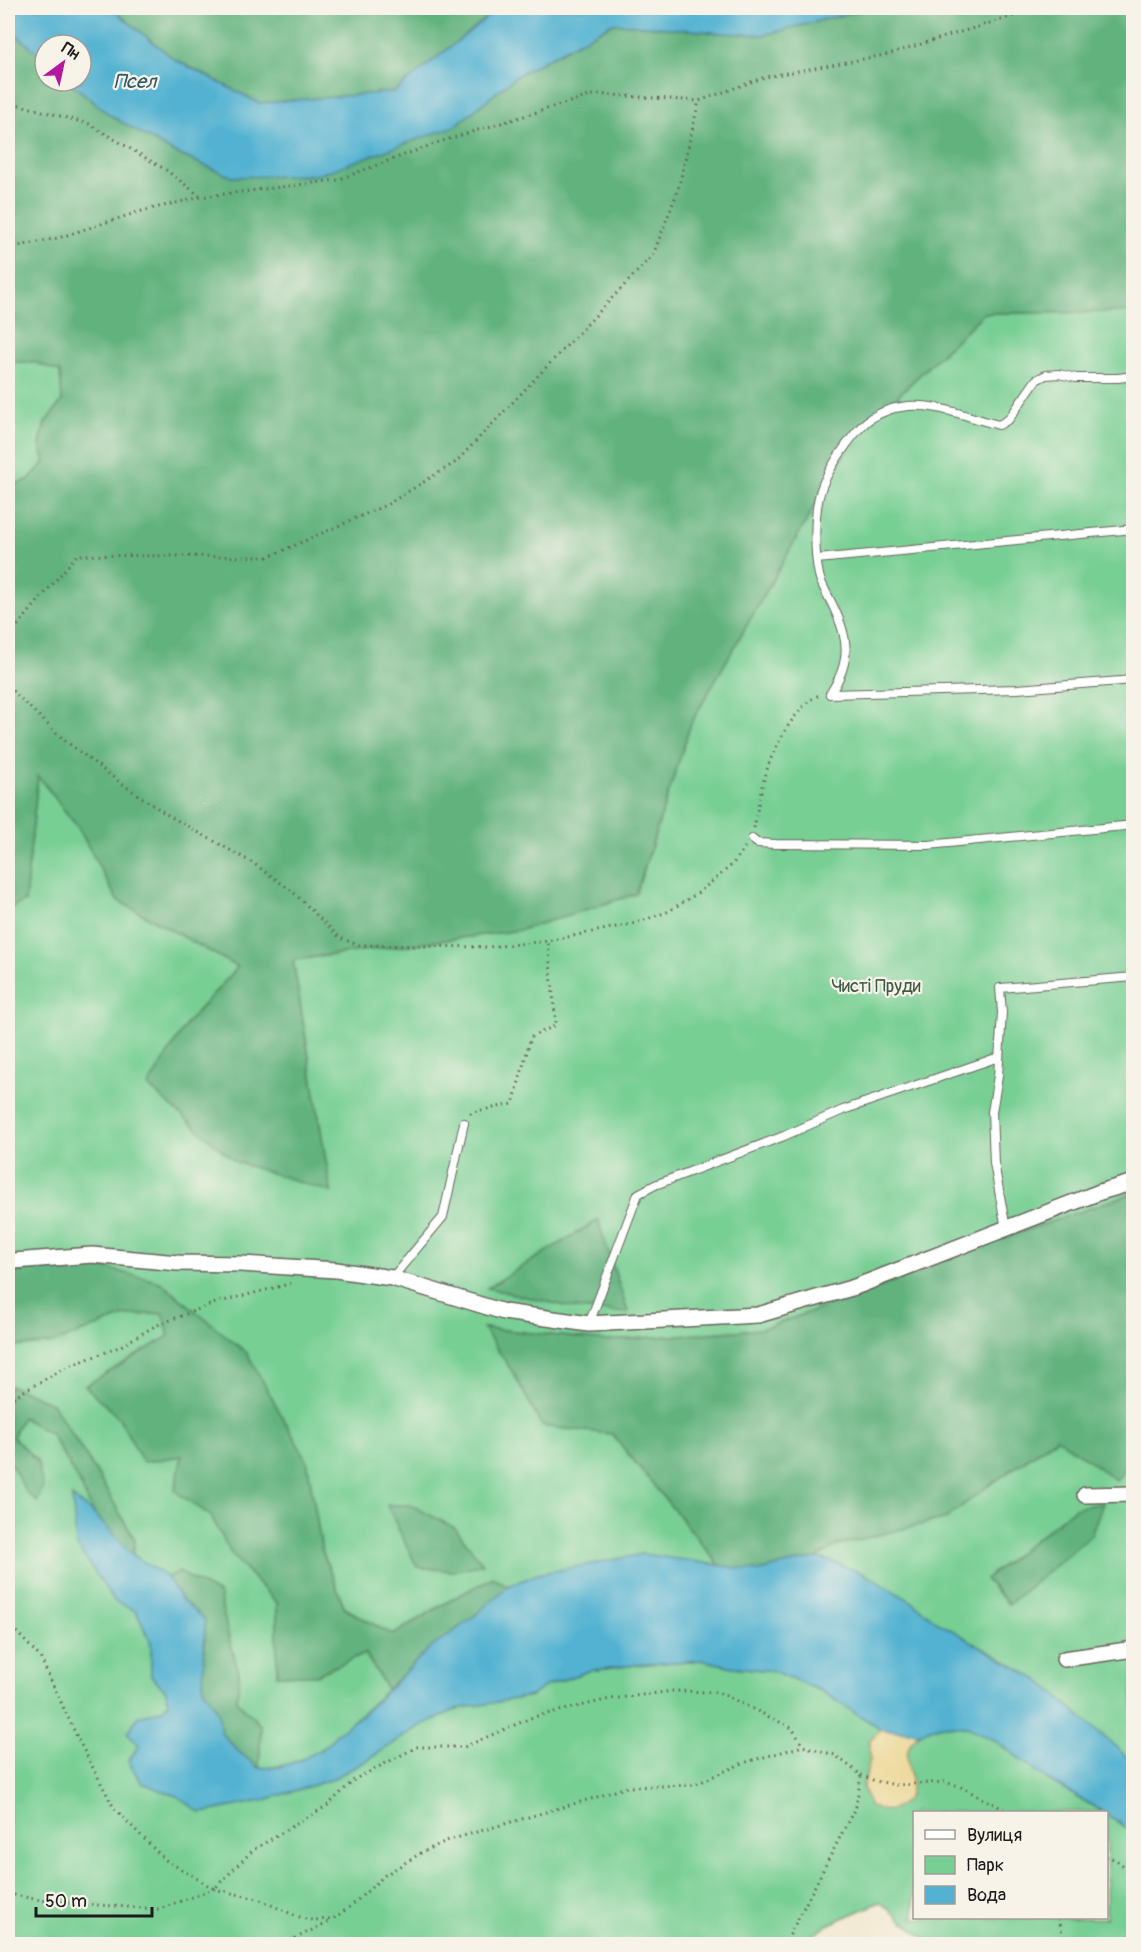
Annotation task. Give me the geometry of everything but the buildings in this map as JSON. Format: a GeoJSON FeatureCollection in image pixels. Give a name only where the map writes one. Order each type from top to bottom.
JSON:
{"type":"FeatureCollection","features":[{"type":"Feature","properties":{"kind":"street"},"geometry":{"type":"LineString","coordinates":[[8,1264],[14,1261],[92,1256],[178,1263],[336,1270],[392,1278],[504,1312],[589,1324],[758,1315],[855,1287],[1100,1192],[1134,1182]]}},
{"type":"Feature","properties":{"kind":"street"},"geometry":{"type":"LineString","coordinates":[[1085,1495],[1134,1494]]}},
{"type":"Feature","properties":{"kind":"street"},"geometry":{"type":"LineString","coordinates":[[1064,1659],[1134,1649]]}},
{"type":"Feature","properties":{"kind":"lane"},"geometry":{"type":"LineString","coordinates":[[830,694],[839,680],[846,656],[846,636],[819,575],[816,536],[820,493],[839,456],[870,419],[894,408],[915,405],[947,410],[999,425],[1009,419],[1036,380],[1046,375],[1059,374],[1076,378],[1134,376]]}},
{"type":"Feature","properties":{"kind":"lane"},"geometry":{"type":"LineString","coordinates":[[817,559],[1134,530]]}},
{"type":"Feature","properties":{"kind":"lane"},"geometry":{"type":"LineString","coordinates":[[830,694],[1017,689],[1134,680]]}},
{"type":"Feature","properties":{"kind":"lane"},"geometry":{"type":"LineString","coordinates":[[752,839],[758,843],[776,844],[928,845],[1134,825]]}},
{"type":"Feature","properties":{"kind":"lane"},"geometry":{"type":"LineString","coordinates":[[1006,1229],[994,1163],[992,1112],[998,1076],[1002,1012],[1000,988],[1134,976]]}},
{"type":"Feature","properties":{"kind":"lane"},"geometry":{"type":"LineString","coordinates":[[589,1324],[638,1194],[655,1185],[784,1136],[843,1110],[999,1057]]}},
{"type":"Feature","properties":{"kind":"lane"},"geometry":{"type":"LineString","coordinates":[[392,1278],[443,1217],[464,1122]]}},
{"type":"Feature","properties":{"kind":"path"},"geometry":{"type":"LineString","coordinates":[[8,248],[58,238],[138,212],[201,197],[338,180],[439,142],[596,93],[699,101],[765,76],[885,56],[1040,8]]}},
{"type":"Feature","properties":{"kind":"path"},"geometry":{"type":"LineString","coordinates":[[8,94],[13,104],[8,141]]}},
{"type":"Feature","properties":{"kind":"path"},"geometry":{"type":"LineString","coordinates":[[8,632],[14,630],[76,555],[268,556],[388,504],[456,462],[653,255],[678,190],[699,101]]}},
{"type":"Feature","properties":{"kind":"path"},"geometry":{"type":"LineString","coordinates":[[13,104],[89,124],[166,170],[201,197]]}},
{"type":"Feature","properties":{"kind":"path"},"geometry":{"type":"LineString","coordinates":[[8,687],[63,739],[118,782],[166,814],[253,863],[292,891],[340,938],[358,945],[489,947],[548,941],[636,923],[667,912],[698,893],[732,865],[752,839],[769,763],[782,736],[798,712],[815,696],[830,694]]}},
{"type":"Feature","properties":{"kind":"path"},"geometry":{"type":"LineString","coordinates":[[464,1122],[472,1112],[513,1104],[531,1037],[556,1025],[548,941]]}},
{"type":"Feature","properties":{"kind":"path"},"geometry":{"type":"LineString","coordinates":[[8,1400],[66,1366],[119,1347],[155,1326],[212,1304],[302,1280]]}},
{"type":"Feature","properties":{"kind":"path"},"geometry":{"type":"LineString","coordinates":[[8,1623],[40,1657],[114,1808],[164,1859],[214,1889],[258,1899],[309,1920],[333,1919]]}},
{"type":"Feature","properties":{"kind":"path"},"geometry":{"type":"LineString","coordinates":[[8,1894],[52,1902],[159,1909],[214,1889],[254,1850],[328,1805],[355,1779],[417,1747],[464,1748],[532,1717],[610,1699],[674,1691],[718,1692],[792,1728],[803,1746]]}},
{"type":"Feature","properties":{"kind":"path"},"geometry":{"type":"LineString","coordinates":[[284,1944],[333,1919],[385,1875],[422,1852],[446,1841],[627,1787],[694,1785],[743,1763],[803,1746],[835,1755],[861,1775],[875,1781],[897,1785],[944,1782],[959,1786],[1007,1811]]}},
{"type":"Feature","properties":{"kind":"path"},"geometry":{"type":"LineString","coordinates":[[785,1944],[856,1806],[861,1775]]}},
{"type":"Feature","properties":{"kind":"path"},"geometry":{"type":"LineString","coordinates":[[1108,1856],[1134,1874]]}},
{"type":"Feature","properties":{"kind":"path"},"geometry":{"type":"LineString","coordinates":[[1059,1919],[1064,1944]]}},
{"type":"Feature","properties":{"kind":"green space"},"geometry":{"type":"Polygon","coordinates":[[[111,8],[499,8],[394,92],[259,103],[174,59],[111,8]]]}},
{"type":"Feature","properties":{"kind":"green space"},"geometry":{"type":"Polygon","coordinates":[[[870,8],[1133,8],[1133,312],[984,313],[853,439],[691,723],[636,894],[520,930],[293,960],[331,1192],[236,1162],[148,1086],[187,1023],[238,967],[117,900],[79,829],[38,776],[25,901],[8,909],[8,491],[14,485],[28,480],[45,462],[40,444],[45,423],[62,401],[60,372],[34,362],[8,362],[8,38],[18,36],[33,49],[33,93],[83,93],[111,116],[173,152],[232,177],[455,126],[518,75],[613,23],[763,35],[870,8]]]}},
{"type":"Feature","properties":{"kind":"green space","name":"Чисті Пруди"},"geometry":{"type":"Polygon","coordinates":[[[1133,312],[1133,1193],[984,1245],[857,1296],[761,1329],[606,1341],[484,1328],[514,1374],[542,1426],[612,1434],[720,1566],[688,1560],[584,1566],[538,1574],[508,1586],[493,1577],[393,1635],[345,1608],[322,1551],[307,1461],[160,1282],[32,1269],[8,1274],[8,909],[25,900],[38,776],[79,829],[117,900],[239,967],[187,1023],[331,1192],[293,960],[520,930],[636,894],[691,723],[853,439],[984,313],[1133,312]],[[598,1220],[488,1288],[579,1309],[628,1313],[598,1220]]]}},
{"type":"Feature","properties":{"kind":"green space"},"geometry":{"type":"Polygon","coordinates":[[[8,362],[34,362],[61,372],[62,401],[45,423],[40,444],[45,462],[28,480],[14,485],[8,491],[8,362]]]}},
{"type":"Feature","properties":{"kind":"green space"},"geometry":{"type":"Polygon","coordinates":[[[1133,1193],[1133,1461],[1116,1480],[1057,1438],[946,1518],[838,1545],[816,1558],[758,1571],[720,1566],[612,1434],[542,1426],[514,1374],[483,1328],[606,1341],[761,1329],[857,1296],[984,1245],[1133,1193]]]}},
{"type":"Feature","properties":{"kind":"green space"},"geometry":{"type":"Polygon","coordinates":[[[598,1220],[628,1313],[579,1309],[487,1288],[598,1220]]]}},
{"type":"Feature","properties":{"kind":"green space"},"geometry":{"type":"Polygon","coordinates":[[[94,1265],[160,1282],[247,1353],[307,1461],[322,1551],[345,1609],[393,1635],[493,1577],[508,1586],[471,1619],[429,1649],[387,1689],[365,1653],[316,1675],[277,1675],[277,1603],[232,1555],[211,1516],[175,1491],[182,1456],[143,1462],[119,1418],[85,1386],[169,1336],[163,1313],[124,1316],[54,1343],[8,1349],[8,1274],[32,1269],[94,1265]]]}},
{"type":"Feature","properties":{"kind":"green space"},"geometry":{"type":"Polygon","coordinates":[[[163,1313],[169,1336],[86,1386],[119,1418],[143,1462],[182,1456],[175,1491],[211,1516],[232,1555],[277,1603],[277,1674],[316,1675],[365,1653],[387,1689],[322,1749],[292,1763],[259,1768],[261,1726],[237,1701],[239,1672],[229,1638],[179,1572],[167,1577],[133,1555],[135,1540],[96,1472],[52,1403],[12,1386],[8,1389],[8,1349],[11,1347],[54,1343],[124,1316],[163,1313]]]}},
{"type":"Feature","properties":{"kind":"green space"},"geometry":{"type":"Polygon","coordinates":[[[11,1386],[52,1403],[96,1472],[135,1540],[133,1555],[94,1514],[77,1478],[51,1434],[22,1417],[13,1437],[37,1461],[43,1486],[37,1502],[26,1492],[8,1461],[8,1389],[11,1386]]]}},
{"type":"Feature","properties":{"kind":"green space"},"geometry":{"type":"Polygon","coordinates":[[[22,1417],[51,1434],[77,1478],[94,1514],[72,1497],[114,1601],[136,1611],[151,1643],[151,1676],[166,1691],[168,1703],[162,1710],[139,1716],[127,1732],[139,1745],[128,1761],[142,1783],[177,1796],[201,1813],[261,1801],[330,1780],[366,1761],[420,1726],[457,1709],[531,1696],[546,1686],[588,1671],[701,1660],[734,1667],[774,1671],[821,1691],[881,1729],[870,1740],[870,1759],[863,1788],[906,1751],[920,1733],[941,1725],[967,1727],[994,1740],[1047,1779],[1101,1811],[913,1811],[913,1919],[1108,1919],[1108,1816],[1133,1832],[1133,1944],[932,1944],[880,1902],[827,1925],[800,1944],[8,1944],[8,1461],[37,1502],[37,1461],[13,1437],[22,1417]]]}},
{"type":"Feature","properties":{"kind":"green space"},"geometry":{"type":"Polygon","coordinates":[[[1058,1438],[1116,1479],[1133,1461],[1133,1762],[1040,1681],[936,1621],[911,1601],[830,1561],[816,1558],[838,1545],[946,1518],[1058,1438]],[[1075,1508],[985,1579],[1009,1604],[1075,1508]]]}},
{"type":"Feature","properties":{"kind":"green space"},"geometry":{"type":"Polygon","coordinates":[[[1103,1503],[1091,1535],[1009,1604],[985,1579],[1075,1508],[1103,1503]]]}},
{"type":"Feature","properties":{"kind":"green space"},"geometry":{"type":"Polygon","coordinates":[[[387,1505],[411,1505],[455,1528],[483,1564],[452,1571],[417,1567],[387,1505]]]}},
{"type":"Feature","properties":{"kind":"green space"},"geometry":{"type":"Polygon","coordinates":[[[179,1572],[219,1594],[239,1673],[237,1701],[261,1726],[259,1768],[221,1733],[218,1711],[203,1688],[205,1620],[181,1599],[167,1577],[179,1572]]]}},
{"type":"Feature","properties":{"kind":"sand"},"geometry":{"type":"Polygon","coordinates":[[[881,1729],[920,1733],[908,1750],[910,1791],[904,1802],[890,1811],[870,1807],[863,1788],[870,1759],[870,1740],[881,1729]]]}},
{"type":"Feature","properties":{"kind":"water","name":"Псел"},"geometry":{"type":"Polygon","coordinates":[[[8,8],[111,8],[174,59],[259,103],[394,92],[499,8],[870,8],[763,35],[613,23],[518,75],[455,126],[317,175],[232,177],[173,152],[111,116],[83,93],[93,93],[93,33],[33,33],[33,49],[18,36],[8,38],[8,8]]]}},
{"type":"Feature","properties":{"kind":"water"},"geometry":{"type":"Polygon","coordinates":[[[72,1497],[94,1514],[133,1555],[167,1577],[181,1599],[205,1620],[203,1688],[218,1711],[221,1733],[259,1768],[279,1767],[303,1759],[322,1749],[365,1712],[429,1649],[471,1619],[508,1586],[538,1574],[643,1554],[758,1571],[816,1558],[830,1561],[863,1573],[911,1601],[936,1621],[1040,1681],[1133,1762],[1133,1832],[1108,1816],[1108,1811],[1101,1811],[1047,1779],[994,1740],[967,1727],[941,1725],[920,1733],[881,1729],[821,1691],[774,1671],[734,1667],[701,1660],[588,1671],[546,1686],[531,1696],[457,1709],[420,1726],[366,1761],[330,1780],[261,1801],[201,1813],[177,1796],[142,1783],[128,1762],[139,1745],[127,1732],[139,1716],[162,1710],[168,1703],[166,1691],[151,1676],[151,1643],[136,1611],[114,1601],[77,1546],[72,1497]]]}}]}
